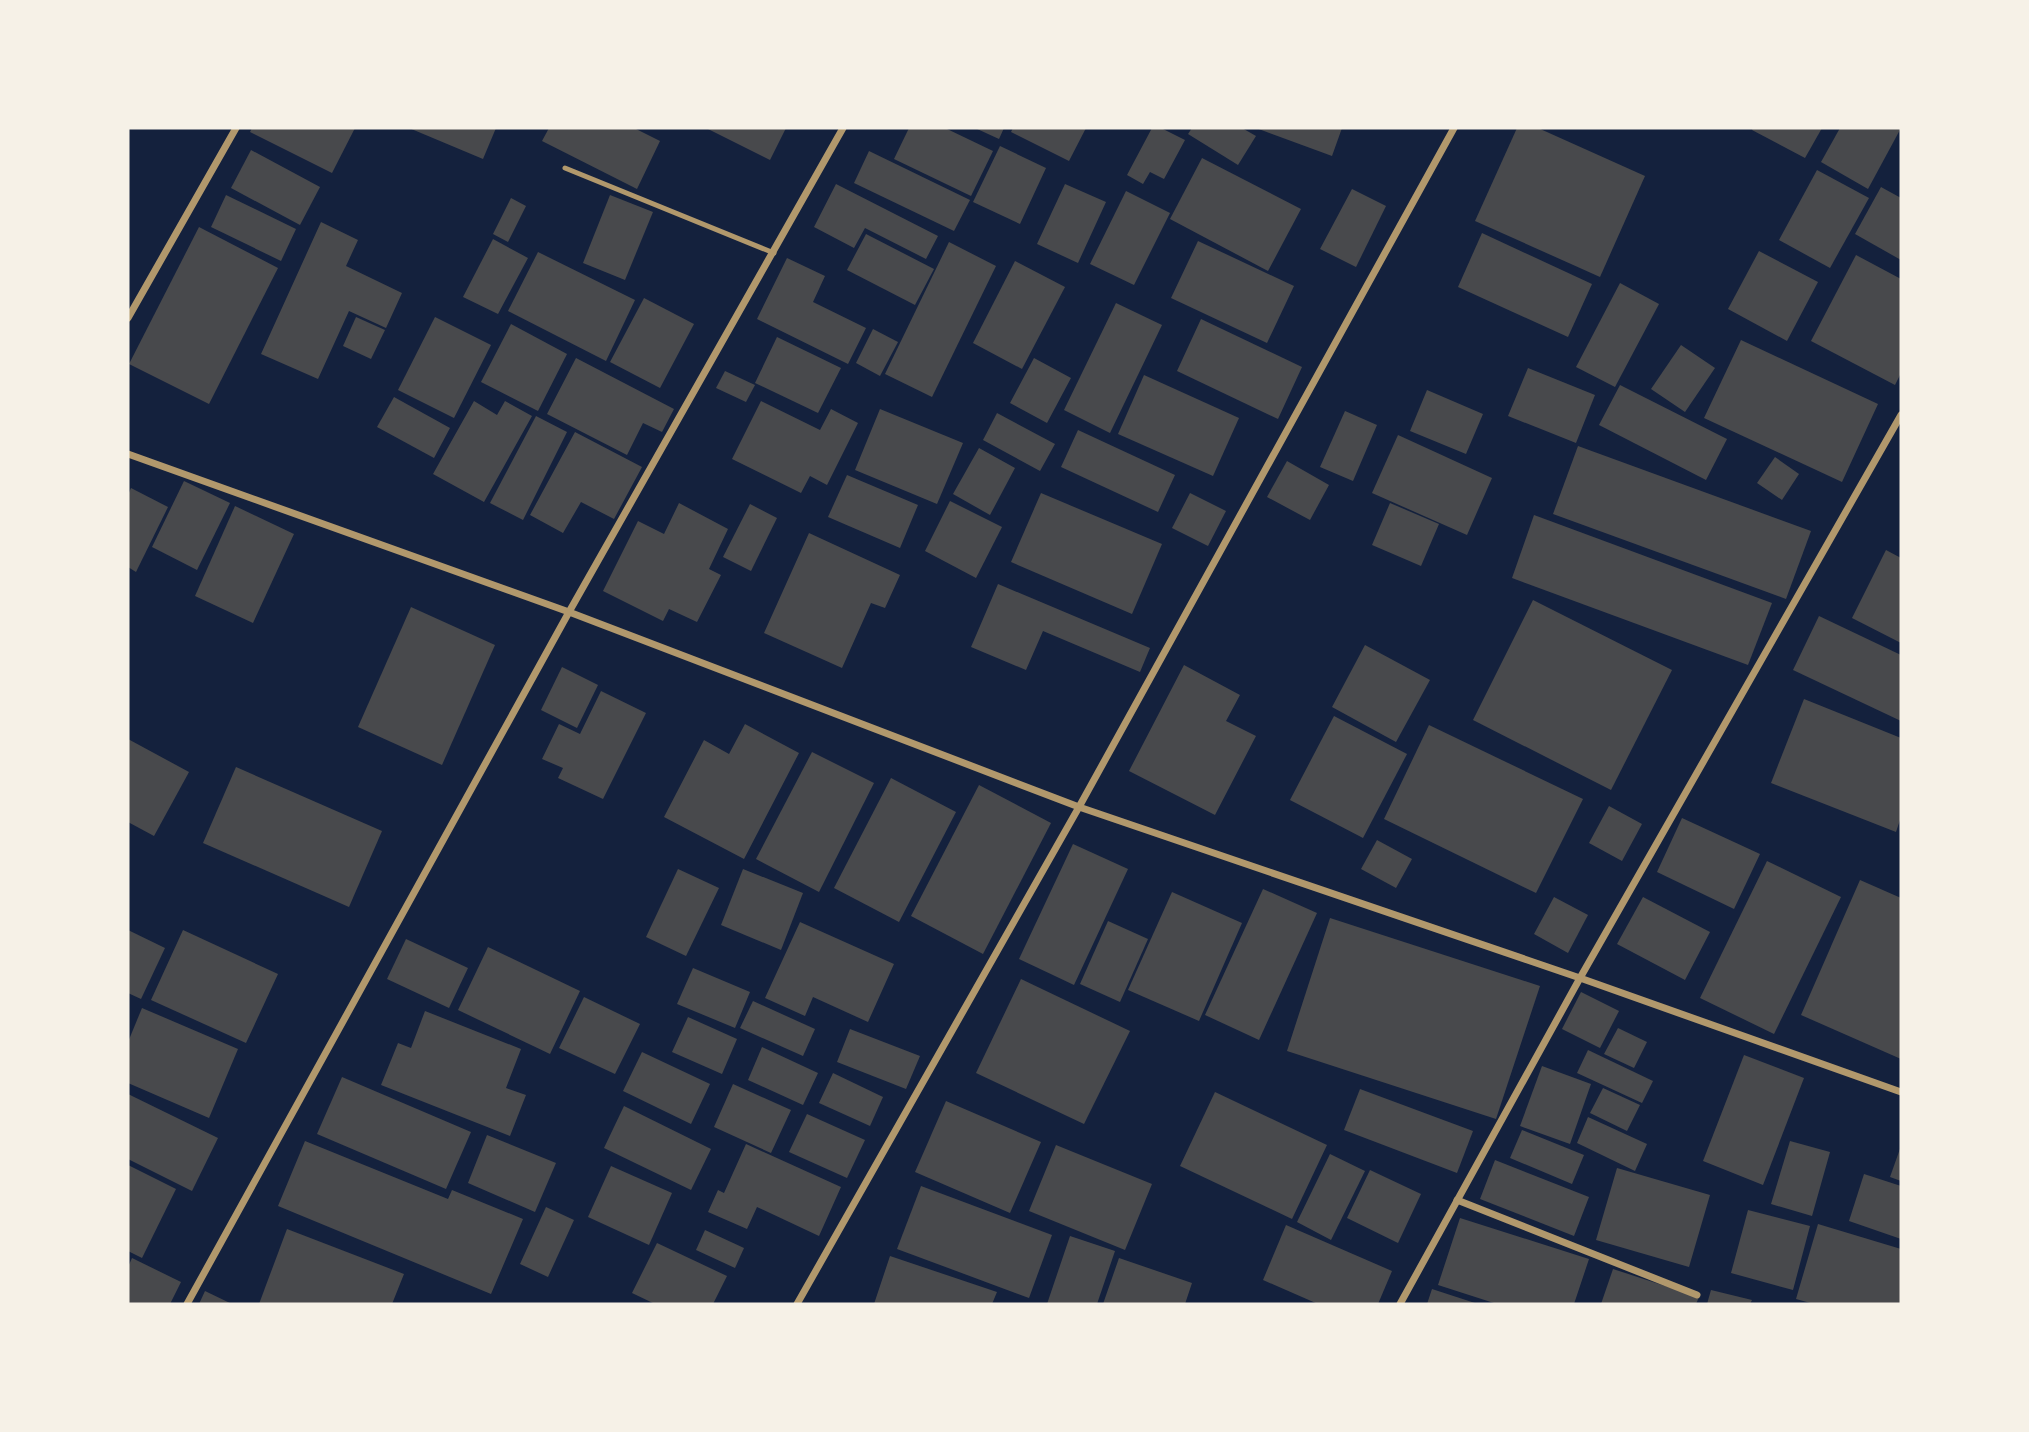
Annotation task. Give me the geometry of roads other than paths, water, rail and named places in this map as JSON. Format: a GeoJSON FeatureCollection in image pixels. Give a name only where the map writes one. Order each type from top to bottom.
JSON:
{"type":"FeatureCollection","features":[{"type":"Feature","properties":{"kind":"street"},"geometry":{"type":"LineString","coordinates":[[128,318],[236,128]]}},
{"type":"Feature","properties":{"kind":"street"},"geometry":{"type":"LineString","coordinates":[[187,1304],[569,612],[843,128]]}},
{"type":"Feature","properties":{"kind":"street"},"geometry":{"type":"LineString","coordinates":[[797,1304],[1079,807],[1454,128]]}},
{"type":"Feature","properties":{"kind":"street"},"geometry":{"type":"LineString","coordinates":[[1400,1304],[1580,978],[1901,415]]}},
{"type":"Feature","properties":{"kind":"street"},"geometry":{"type":"LineString","coordinates":[[128,454],[569,612],[1079,807],[1580,978],[1901,1092]]}},
{"type":"Feature","properties":{"kind":"street"},"geometry":{"type":"LineString","coordinates":[[1457,1200],[1697,1295]]}},
{"type":"Feature","properties":{"kind":"lane"},"geometry":{"type":"LineString","coordinates":[[565,168],[774,253]]}}]}
